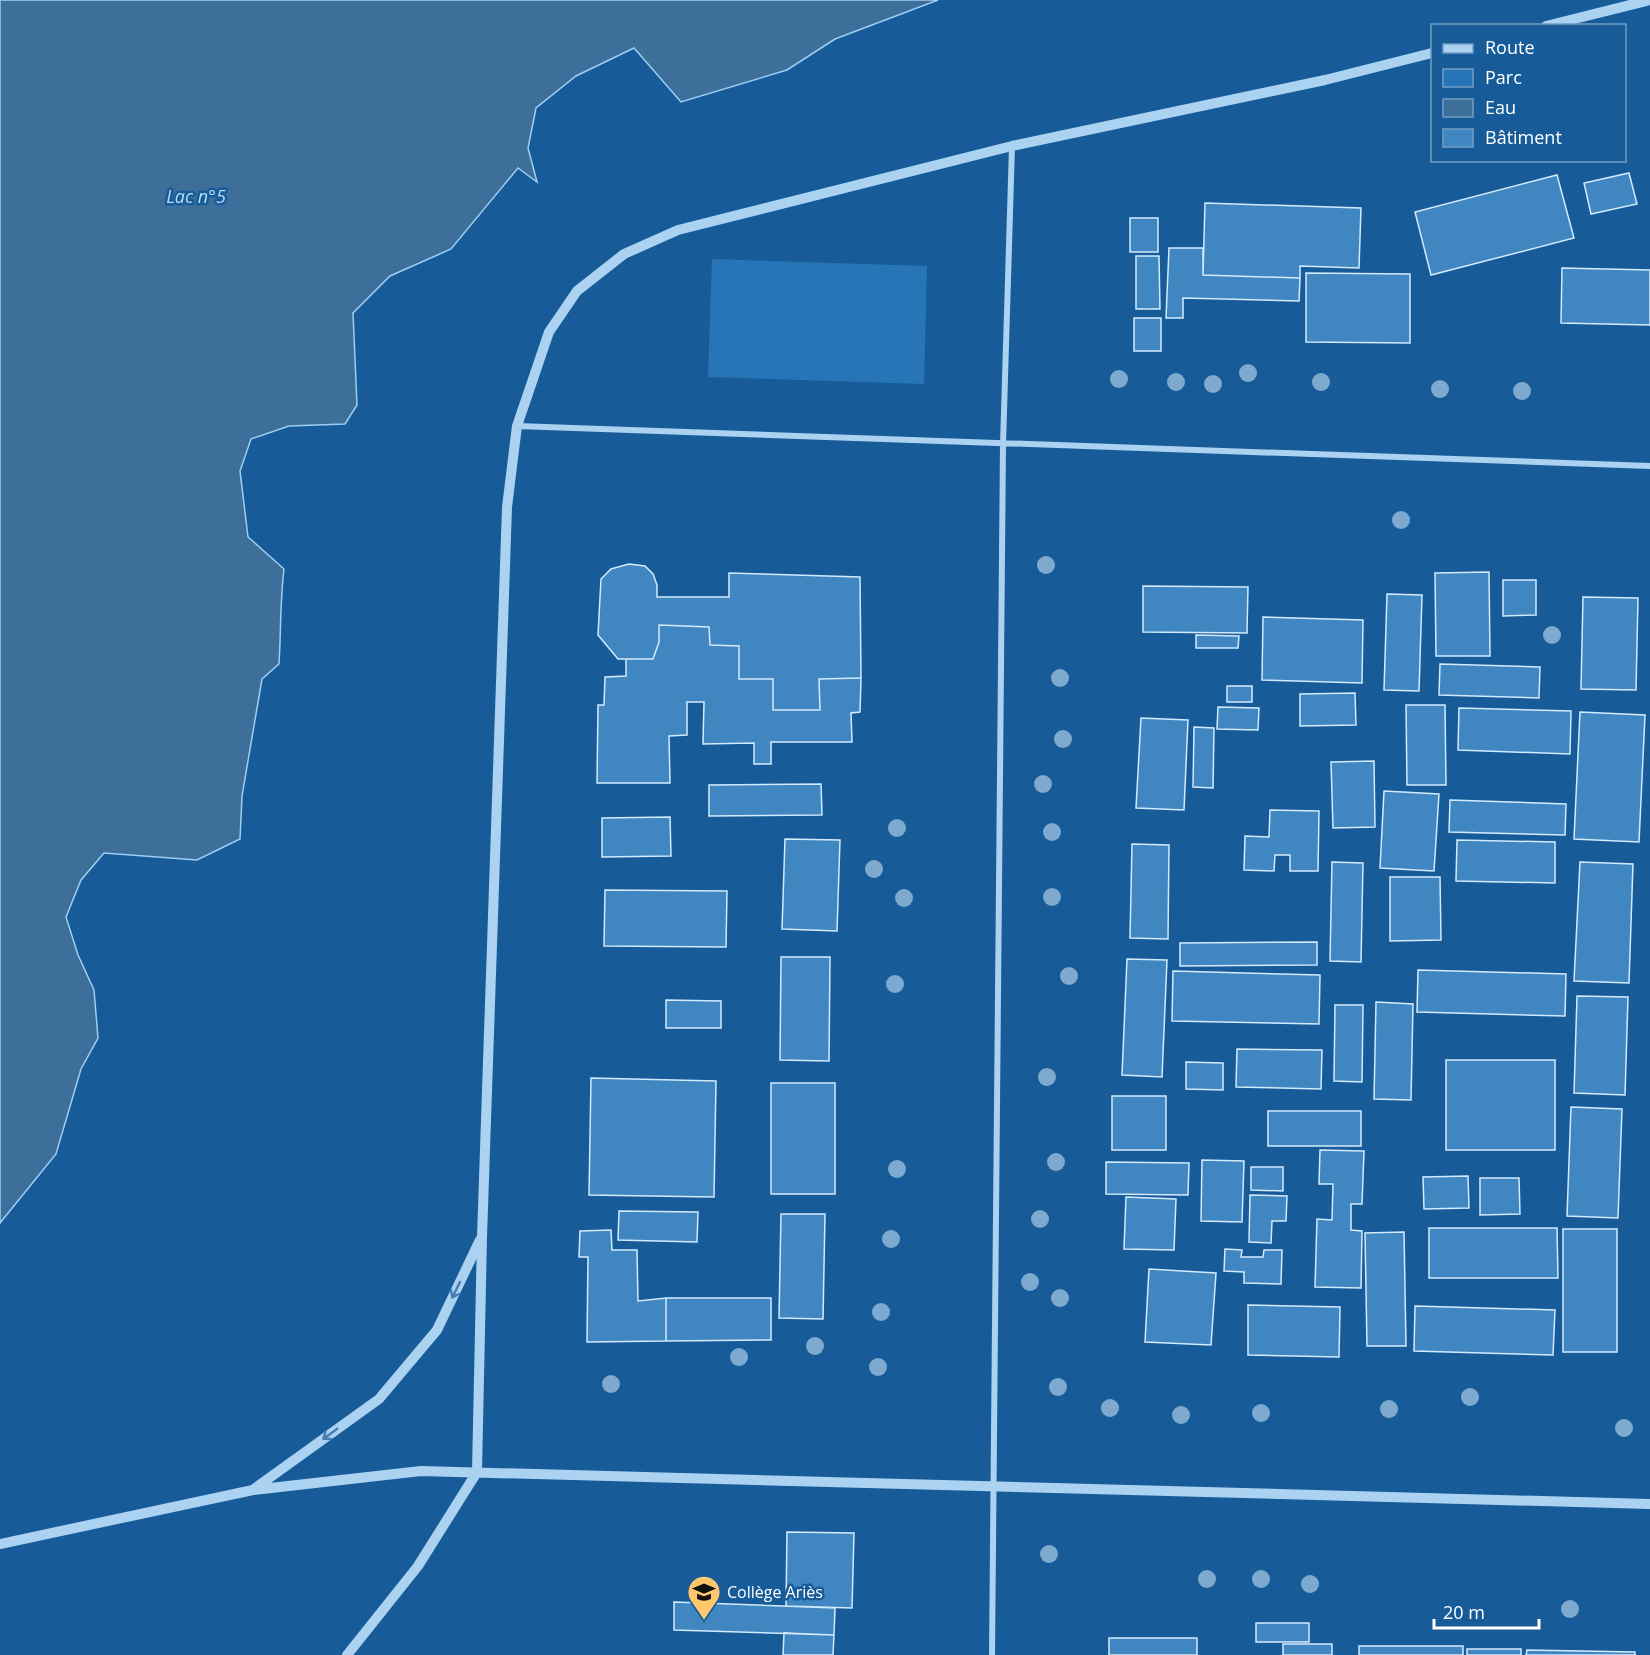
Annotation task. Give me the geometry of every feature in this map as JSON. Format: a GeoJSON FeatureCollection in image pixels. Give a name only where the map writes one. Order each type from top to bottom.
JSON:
{"type":"FeatureCollection","features":[{"type":"Feature","properties":{"kind":"street"},"geometry":{"type":"LineString","coordinates":[[1554,24],[1650,0]]}},
{"type":"Feature","properties":{"kind":"street"},"geometry":{"type":"LineString","coordinates":[[347,1655],[418,1566],[477,1472],[482,1237],[507,507],[517,426],[549,332],[577,291],[624,254],[678,230],[1012,146],[1325,80],[1431,53]]}},
{"type":"Feature","properties":{"kind":"street"},"geometry":{"type":"LineString","coordinates":[[992,1655],[1003,445],[1012,146]]}},
{"type":"Feature","properties":{"kind":"street"},"geometry":{"type":"LineString","coordinates":[[517,426],[1003,445],[1650,466]]}},
{"type":"Feature","properties":{"kind":"street"},"geometry":{"type":"LineString","coordinates":[[253,1490],[379,1399],[437,1330],[482,1237]]}},
{"type":"Feature","properties":{"kind":"street"},"geometry":{"type":"LineString","coordinates":[[0,1544],[253,1490],[421,1471],[1650,1504]]}},
{"type":"Feature","properties":{"kind":"green space"},"geometry":{"type":"Polygon","coordinates":[[[712,259],[927,266],[924,384],[708,377],[712,259]]]}},
{"type":"Feature","properties":{"kind":"water","name":"Lac n°5"},"geometry":{"type":"Polygon","coordinates":[[[0,0],[938,0],[835,39],[787,70],[681,102],[634,48],[576,76],[536,108],[528,148],[537,182],[518,168],[451,249],[390,276],[353,313],[357,405],[345,424],[289,426],[251,439],[240,471],[248,537],[284,569],[279,664],[262,679],[242,796],[240,839],[197,860],[104,853],[81,880],[66,917],[78,955],[94,990],[98,1038],[81,1069],[56,1154],[0,1223],[0,0]]]}},
{"type":"Feature","properties":{"kind":"building"},"geometry":{"type":"Polygon","coordinates":[[[1629,173],[1637,204],[1591,214],[1584,183],[1629,173]]]}},
{"type":"Feature","properties":{"kind":"building"},"geometry":{"type":"Polygon","coordinates":[[[1557,175],[1574,238],[1431,275],[1415,212],[1557,175]]]}},
{"type":"Feature","properties":{"kind":"building"},"geometry":{"type":"Polygon","coordinates":[[[1205,203],[1361,208],[1359,268],[1300,266],[1300,278],[1203,275],[1205,203]]]}},
{"type":"Feature","properties":{"kind":"building"},"geometry":{"type":"Polygon","coordinates":[[[1130,218],[1158,218],[1158,252],[1130,252],[1130,218]]]}},
{"type":"Feature","properties":{"kind":"building"},"geometry":{"type":"Polygon","coordinates":[[[1169,248],[1203,248],[1203,275],[1300,278],[1299,301],[1183,298],[1183,318],[1166,318],[1169,248]]]}},
{"type":"Feature","properties":{"kind":"building"},"geometry":{"type":"Polygon","coordinates":[[[1136,256],[1159,256],[1160,309],[1136,309],[1136,256]]]}},
{"type":"Feature","properties":{"kind":"building"},"geometry":{"type":"Polygon","coordinates":[[[1562,268],[1650,270],[1650,325],[1561,323],[1562,268]]]}},
{"type":"Feature","properties":{"kind":"building"},"geometry":{"type":"Polygon","coordinates":[[[1306,273],[1410,274],[1410,343],[1306,342],[1306,273]]]}},
{"type":"Feature","properties":{"kind":"building"},"geometry":{"type":"Polygon","coordinates":[[[1134,318],[1161,318],[1161,351],[1134,351],[1134,318]]]}},
{"type":"Feature","properties":{"kind":"building"},"geometry":{"type":"Polygon","coordinates":[[[629,564],[645,566],[653,574],[657,585],[657,597],[729,597],[729,573],[860,577],[861,678],[819,679],[820,710],[773,710],[773,679],[739,679],[739,646],[710,645],[709,627],[659,625],[659,642],[653,659],[618,659],[598,635],[601,579],[611,569],[629,564]]]}},
{"type":"Feature","properties":{"kind":"building"},"geometry":{"type":"Polygon","coordinates":[[[1489,572],[1490,656],[1436,656],[1435,573],[1489,572]]]}},
{"type":"Feature","properties":{"kind":"building"},"geometry":{"type":"Polygon","coordinates":[[[1503,580],[1536,580],[1536,615],[1503,616],[1503,580]]]}},
{"type":"Feature","properties":{"kind":"building"},"geometry":{"type":"Polygon","coordinates":[[[1143,586],[1248,587],[1247,633],[1143,632],[1143,586]]]}},
{"type":"Feature","properties":{"kind":"building"},"geometry":{"type":"Polygon","coordinates":[[[1387,594],[1422,595],[1419,691],[1384,690],[1387,594]]]}},
{"type":"Feature","properties":{"kind":"building"},"geometry":{"type":"Polygon","coordinates":[[[1583,597],[1638,598],[1636,690],[1581,689],[1583,597]]]}},
{"type":"Feature","properties":{"kind":"building"},"geometry":{"type":"Polygon","coordinates":[[[1263,617],[1363,620],[1362,683],[1262,680],[1263,617]]]}},
{"type":"Feature","properties":{"kind":"building"},"geometry":{"type":"Polygon","coordinates":[[[659,625],[709,627],[710,645],[739,646],[739,679],[773,679],[773,710],[820,710],[819,679],[861,678],[860,712],[851,713],[852,742],[771,742],[771,764],[754,764],[754,743],[703,744],[704,702],[687,702],[687,735],[669,736],[670,783],[597,783],[598,705],[604,705],[605,677],[626,676],[626,659],[653,659],[659,642],[659,625]]]}},
{"type":"Feature","properties":{"kind":"building"},"geometry":{"type":"Polygon","coordinates":[[[1196,635],[1239,636],[1238,648],[1196,648],[1196,635]]]}},
{"type":"Feature","properties":{"kind":"building"},"geometry":{"type":"Polygon","coordinates":[[[1440,664],[1540,667],[1539,698],[1439,695],[1440,664]]]}},
{"type":"Feature","properties":{"kind":"building"},"geometry":{"type":"Polygon","coordinates":[[[1227,686],[1252,686],[1252,702],[1227,702],[1227,686]]]}},
{"type":"Feature","properties":{"kind":"building"},"geometry":{"type":"Polygon","coordinates":[[[1355,693],[1356,725],[1300,726],[1300,694],[1355,693]]]}},
{"type":"Feature","properties":{"kind":"building"},"geometry":{"type":"Polygon","coordinates":[[[1406,705],[1445,705],[1446,785],[1407,785],[1406,705]]]}},
{"type":"Feature","properties":{"kind":"building"},"geometry":{"type":"Polygon","coordinates":[[[1218,707],[1259,708],[1258,730],[1217,729],[1218,707]]]}},
{"type":"Feature","properties":{"kind":"building"},"geometry":{"type":"Polygon","coordinates":[[[1459,708],[1571,711],[1570,754],[1458,750],[1459,708]]]}},
{"type":"Feature","properties":{"kind":"building"},"geometry":{"type":"Polygon","coordinates":[[[1580,712],[1645,715],[1639,842],[1574,839],[1580,712]]]}},
{"type":"Feature","properties":{"kind":"building"},"geometry":{"type":"Polygon","coordinates":[[[1141,718],[1188,720],[1184,810],[1136,808],[1141,718]]]}},
{"type":"Feature","properties":{"kind":"building"},"geometry":{"type":"Polygon","coordinates":[[[1194,727],[1214,728],[1213,788],[1193,787],[1194,727]]]}},
{"type":"Feature","properties":{"kind":"building"},"geometry":{"type":"Polygon","coordinates":[[[1374,761],[1375,827],[1333,828],[1331,762],[1374,761]]]}},
{"type":"Feature","properties":{"kind":"building"},"geometry":{"type":"Polygon","coordinates":[[[821,784],[822,815],[709,816],[709,785],[821,784]]]}},
{"type":"Feature","properties":{"kind":"building"},"geometry":{"type":"Polygon","coordinates":[[[1384,791],[1439,794],[1434,871],[1380,868],[1384,791]]]}},
{"type":"Feature","properties":{"kind":"building"},"geometry":{"type":"Polygon","coordinates":[[[1450,800],[1566,804],[1565,835],[1449,832],[1450,800]]]}},
{"type":"Feature","properties":{"kind":"building"},"geometry":{"type":"Polygon","coordinates":[[[1270,810],[1319,811],[1318,871],[1290,871],[1290,855],[1275,855],[1274,871],[1244,870],[1245,836],[1269,837],[1270,810]]]}},
{"type":"Feature","properties":{"kind":"building"},"geometry":{"type":"Polygon","coordinates":[[[670,817],[671,856],[602,857],[602,818],[670,817]]]}},
{"type":"Feature","properties":{"kind":"building"},"geometry":{"type":"Polygon","coordinates":[[[785,839],[840,840],[837,931],[782,929],[785,839]]]}},
{"type":"Feature","properties":{"kind":"building"},"geometry":{"type":"Polygon","coordinates":[[[1457,840],[1555,842],[1555,883],[1456,881],[1457,840]]]}},
{"type":"Feature","properties":{"kind":"building"},"geometry":{"type":"Polygon","coordinates":[[[1132,844],[1169,845],[1168,939],[1130,938],[1132,844]]]}},
{"type":"Feature","properties":{"kind":"building"},"geometry":{"type":"Polygon","coordinates":[[[1332,862],[1363,863],[1361,962],[1330,961],[1332,862]]]}},
{"type":"Feature","properties":{"kind":"building"},"geometry":{"type":"Polygon","coordinates":[[[1580,862],[1633,864],[1629,983],[1574,981],[1580,862]]]}},
{"type":"Feature","properties":{"kind":"building"},"geometry":{"type":"Polygon","coordinates":[[[1390,877],[1440,877],[1441,940],[1390,941],[1390,877]]]}},
{"type":"Feature","properties":{"kind":"building"},"geometry":{"type":"Polygon","coordinates":[[[605,890],[727,891],[726,947],[604,946],[605,890]]]}},
{"type":"Feature","properties":{"kind":"building"},"geometry":{"type":"Polygon","coordinates":[[[1317,942],[1317,965],[1180,966],[1180,943],[1317,942]]]}},
{"type":"Feature","properties":{"kind":"building"},"geometry":{"type":"Polygon","coordinates":[[[781,957],[830,957],[829,1061],[780,1060],[781,957]]]}},
{"type":"Feature","properties":{"kind":"building"},"geometry":{"type":"Polygon","coordinates":[[[1127,959],[1167,960],[1162,1077],[1122,1075],[1127,959]]]}},
{"type":"Feature","properties":{"kind":"building"},"geometry":{"type":"Polygon","coordinates":[[[1418,970],[1566,974],[1565,1016],[1417,1012],[1418,970]]]}},
{"type":"Feature","properties":{"kind":"building"},"geometry":{"type":"Polygon","coordinates":[[[1173,971],[1320,975],[1319,1024],[1172,1021],[1173,971]]]}},
{"type":"Feature","properties":{"kind":"building"},"geometry":{"type":"Polygon","coordinates":[[[1577,996],[1628,997],[1625,1095],[1574,1093],[1577,996]]]}},
{"type":"Feature","properties":{"kind":"building"},"geometry":{"type":"Polygon","coordinates":[[[666,1000],[721,1001],[721,1028],[666,1028],[666,1000]]]}},
{"type":"Feature","properties":{"kind":"building"},"geometry":{"type":"Polygon","coordinates":[[[1376,1002],[1413,1004],[1411,1100],[1374,1099],[1376,1002]]]}},
{"type":"Feature","properties":{"kind":"building"},"geometry":{"type":"Polygon","coordinates":[[[1335,1005],[1363,1005],[1362,1082],[1334,1081],[1335,1005]]]}},
{"type":"Feature","properties":{"kind":"building"},"geometry":{"type":"Polygon","coordinates":[[[1237,1049],[1322,1050],[1321,1089],[1236,1087],[1237,1049]]]}},
{"type":"Feature","properties":{"kind":"building"},"geometry":{"type":"Polygon","coordinates":[[[1446,1060],[1555,1060],[1555,1150],[1446,1150],[1446,1060]]]}},
{"type":"Feature","properties":{"kind":"building"},"geometry":{"type":"Polygon","coordinates":[[[1186,1062],[1223,1063],[1223,1090],[1186,1089],[1186,1062]]]}},
{"type":"Feature","properties":{"kind":"building"},"geometry":{"type":"Polygon","coordinates":[[[591,1078],[716,1081],[714,1197],[589,1195],[591,1078]]]}},
{"type":"Feature","properties":{"kind":"building"},"geometry":{"type":"Polygon","coordinates":[[[771,1083],[835,1083],[835,1194],[771,1194],[771,1083]]]}},
{"type":"Feature","properties":{"kind":"building"},"geometry":{"type":"Polygon","coordinates":[[[1112,1096],[1166,1096],[1166,1150],[1112,1150],[1112,1096]]]}},
{"type":"Feature","properties":{"kind":"building"},"geometry":{"type":"Polygon","coordinates":[[[1571,1107],[1622,1109],[1618,1218],[1567,1216],[1571,1107]]]}},
{"type":"Feature","properties":{"kind":"building"},"geometry":{"type":"Polygon","coordinates":[[[1268,1111],[1361,1111],[1361,1146],[1268,1146],[1268,1111]]]}},
{"type":"Feature","properties":{"kind":"building"},"geometry":{"type":"Polygon","coordinates":[[[1320,1150],[1364,1151],[1362,1204],[1351,1204],[1351,1230],[1362,1231],[1361,1288],[1315,1287],[1317,1219],[1332,1220],[1333,1184],[1319,1184],[1320,1150]]]}},
{"type":"Feature","properties":{"kind":"building"},"geometry":{"type":"Polygon","coordinates":[[[1202,1160],[1244,1161],[1242,1222],[1201,1221],[1202,1160]]]}},
{"type":"Feature","properties":{"kind":"building"},"geometry":{"type":"Polygon","coordinates":[[[1106,1162],[1189,1163],[1188,1195],[1106,1194],[1106,1162]]]}},
{"type":"Feature","properties":{"kind":"building"},"geometry":{"type":"Polygon","coordinates":[[[1251,1167],[1283,1167],[1283,1191],[1251,1190],[1251,1167]]]}},
{"type":"Feature","properties":{"kind":"building"},"geometry":{"type":"Polygon","coordinates":[[[1468,1176],[1469,1208],[1424,1209],[1423,1177],[1468,1176]]]}},
{"type":"Feature","properties":{"kind":"building"},"geometry":{"type":"Polygon","coordinates":[[[1480,1178],[1519,1178],[1520,1214],[1480,1215],[1480,1178]]]}},
{"type":"Feature","properties":{"kind":"building"},"geometry":{"type":"Polygon","coordinates":[[[1250,1195],[1287,1196],[1286,1221],[1272,1221],[1271,1243],[1249,1242],[1250,1195]]]}},
{"type":"Feature","properties":{"kind":"building"},"geometry":{"type":"Polygon","coordinates":[[[1126,1197],[1176,1199],[1174,1250],[1124,1249],[1126,1197]]]}},
{"type":"Feature","properties":{"kind":"building"},"geometry":{"type":"Polygon","coordinates":[[[619,1211],[698,1212],[697,1242],[618,1240],[619,1211]]]}},
{"type":"Feature","properties":{"kind":"building"},"geometry":{"type":"Polygon","coordinates":[[[781,1214],[825,1214],[823,1319],[779,1318],[781,1214]]]}},
{"type":"Feature","properties":{"kind":"building"},"geometry":{"type":"Polygon","coordinates":[[[1429,1228],[1557,1228],[1558,1278],[1429,1278],[1429,1228]]]}},
{"type":"Feature","properties":{"kind":"building"},"geometry":{"type":"Polygon","coordinates":[[[1563,1229],[1617,1229],[1617,1352],[1563,1352],[1563,1229]]]}},
{"type":"Feature","properties":{"kind":"building"},"geometry":{"type":"Polygon","coordinates":[[[611,1230],[612,1250],[637,1250],[638,1301],[666,1298],[666,1341],[587,1342],[588,1257],[579,1257],[580,1231],[611,1230]]]}},
{"type":"Feature","properties":{"kind":"building"},"geometry":{"type":"Polygon","coordinates":[[[1404,1232],[1406,1346],[1367,1346],[1365,1233],[1404,1232]]]}},
{"type":"Feature","properties":{"kind":"building"},"geometry":{"type":"Polygon","coordinates":[[[1225,1249],[1242,1250],[1241,1257],[1263,1257],[1264,1250],[1282,1250],[1281,1284],[1244,1283],[1244,1272],[1224,1271],[1225,1249]]]}},
{"type":"Feature","properties":{"kind":"building"},"geometry":{"type":"Polygon","coordinates":[[[1149,1269],[1216,1273],[1211,1345],[1145,1342],[1149,1269]]]}},
{"type":"Feature","properties":{"kind":"building"},"geometry":{"type":"Polygon","coordinates":[[[666,1298],[771,1298],[771,1340],[666,1341],[666,1298]]]}},
{"type":"Feature","properties":{"kind":"building"},"geometry":{"type":"Polygon","coordinates":[[[1248,1305],[1340,1307],[1339,1357],[1248,1355],[1248,1305]]]}},
{"type":"Feature","properties":{"kind":"building"},"geometry":{"type":"Polygon","coordinates":[[[1415,1306],[1555,1310],[1553,1355],[1414,1351],[1415,1306]]]}},
{"type":"Feature","properties":{"kind":"building"},"geometry":{"type":"Polygon","coordinates":[[[787,1532],[854,1533],[852,1608],[786,1606],[787,1532]]]}},
{"type":"Feature","properties":{"kind":"building"},"geometry":{"type":"Polygon","coordinates":[[[674,1602],[835,1608],[834,1635],[674,1630],[674,1602]]]}},
{"type":"Feature","properties":{"kind":"building"},"geometry":{"type":"Polygon","coordinates":[[[1256,1623],[1309,1623],[1309,1642],[1256,1642],[1256,1623]]]}},
{"type":"Feature","properties":{"kind":"building"},"geometry":{"type":"Polygon","coordinates":[[[784,1633],[834,1635],[833,1655],[783,1655],[784,1633]]]}},
{"type":"Feature","properties":{"kind":"building"},"geometry":{"type":"Polygon","coordinates":[[[1109,1638],[1197,1638],[1197,1655],[1109,1655],[1109,1638]]]}},
{"type":"Feature","properties":{"kind":"building"},"geometry":{"type":"Polygon","coordinates":[[[1283,1644],[1332,1644],[1332,1655],[1283,1655],[1283,1644]]]}},
{"type":"Feature","properties":{"kind":"building"},"geometry":{"type":"Polygon","coordinates":[[[1359,1646],[1463,1646],[1463,1655],[1359,1655],[1359,1646]]]}},
{"type":"Feature","properties":{"kind":"building"},"geometry":{"type":"Polygon","coordinates":[[[1467,1649],[1521,1649],[1521,1655],[1467,1655],[1467,1649]]]}},
{"type":"Feature","properties":{"kind":"building"},"geometry":{"type":"Polygon","coordinates":[[[1527,1650],[1635,1652],[1635,1655],[1526,1655],[1527,1650]]]}},
{"type":"Feature","properties":{"kind":"place","name":"Collège Ariès"},"geometry":{"type":"Point","coordinates":[704,1621]}}]}
